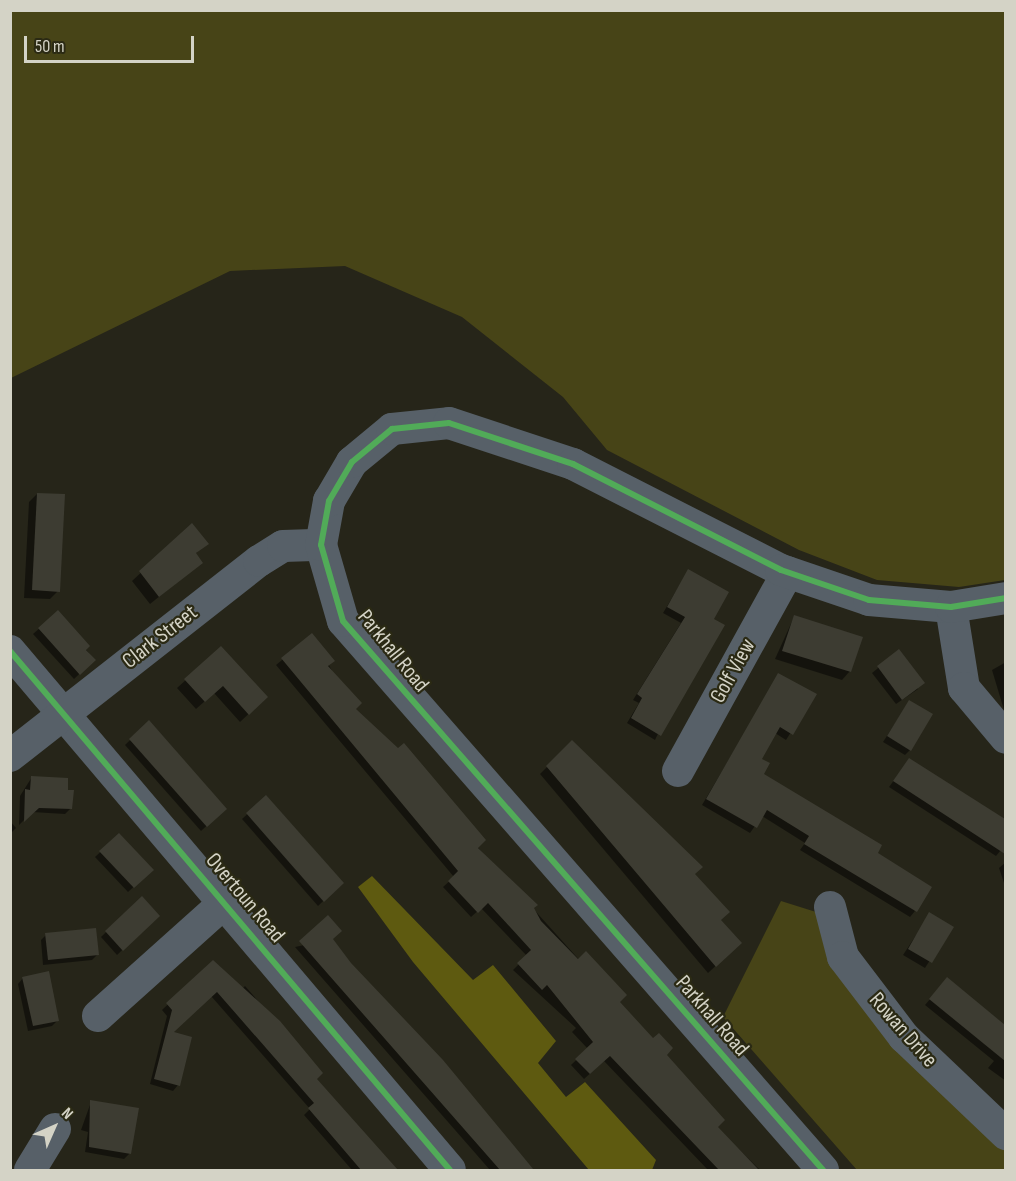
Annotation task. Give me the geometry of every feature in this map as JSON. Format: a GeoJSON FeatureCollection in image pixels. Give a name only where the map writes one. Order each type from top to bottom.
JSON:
{"type":"FeatureCollection","features":[{"type":"Feature","properties":{"kind":"street","name":"Parkhall Road"},"geometry":{"type":"LineString","coordinates":[[823,1170],[343,621],[321,545],[329,501],[352,462],[392,429],[449,423],[573,464],[788,572],[869,600],[951,607],[1005,598]]}},
{"type":"Feature","properties":{"kind":"street","name":"Clark Street"},"geometry":{"type":"LineString","coordinates":[[10,756],[62,712],[282,546],[321,545]]}},
{"type":"Feature","properties":{"kind":"street","name":"Golf View"},"geometry":{"type":"LineString","coordinates":[[678,771],[788,572]]}},
{"type":"Feature","properties":{"kind":"street"},"geometry":{"type":"LineString","coordinates":[[951,607],[964,688],[1005,738]]}},
{"type":"Feature","properties":{"kind":"street","name":"Overtoun Road"},"geometry":{"type":"LineString","coordinates":[[10,651],[450,1170]]}},
{"type":"Feature","properties":{"kind":"street","name":"Overtoun Road"},"geometry":{"type":"LineString","coordinates":[[98,1016],[225,902]]}},
{"type":"Feature","properties":{"kind":"street","name":"Rowan Drive"},"geometry":{"type":"LineString","coordinates":[[830,907],[843,957],[904,1037],[1005,1134]]}},
{"type":"Feature","properties":{"kind":"street"},"geometry":{"type":"LineString","coordinates":[[30,1170],[55,1129]]}},
{"type":"Feature","properties":{"kind":"shaded area"},"geometry":{"type":"Polygon","coordinates":[[[11,10],[1005,11],[1005,580],[959,587],[877,580],[799,550],[607,450],[563,397],[462,317],[345,266],[230,271],[11,378],[11,10]]]}},
{"type":"Feature","properties":{"kind":"shaded area"},"geometry":{"type":"Polygon","coordinates":[[[372,876],[473,980],[493,965],[556,1041],[538,1063],[566,1097],[585,1082],[656,1160],[652,1170],[589,1170],[413,962],[358,887],[372,876]]]}},
{"type":"Feature","properties":{"kind":"shaded area"},"geometry":{"type":"Polygon","coordinates":[[[781,901],[816,912],[947,1095],[1005,1151],[1005,1170],[857,1170],[723,1017],[781,901]]]}},
{"type":"Feature","properties":{"kind":"building"},"geometry":{"type":"Polygon","coordinates":[[[37,493],[65,494],[60,592],[32,590],[37,493]]]}},
{"type":"Feature","properties":{"kind":"building"},"geometry":{"type":"Polygon","coordinates":[[[192,523],[209,544],[196,553],[203,563],[159,597],[139,571],[192,523]]]}},
{"type":"Feature","properties":{"kind":"building"},"geometry":{"type":"Polygon","coordinates":[[[688,569],[729,592],[714,619],[725,625],[661,736],[631,718],[642,698],[637,694],[685,617],[667,607],[688,569]]]}},
{"type":"Feature","properties":{"kind":"building"},"geometry":{"type":"Polygon","coordinates":[[[58,610],[90,646],[86,650],[96,660],[80,675],[38,628],[58,610]]]}},
{"type":"Feature","properties":{"kind":"building"},"geometry":{"type":"Polygon","coordinates":[[[794,615],[863,637],[851,672],[782,651],[794,615]]]}},
{"type":"Feature","properties":{"kind":"building"},"geometry":{"type":"Polygon","coordinates":[[[312,633],[335,661],[328,666],[362,703],[356,709],[398,748],[404,743],[486,840],[478,848],[538,905],[534,908],[541,921],[578,959],[586,951],[627,995],[620,1002],[653,1038],[659,1033],[673,1048],[667,1055],[725,1120],[718,1127],[759,1170],[719,1170],[610,1056],[590,1074],[575,1059],[593,1042],[547,985],[542,990],[517,963],[531,950],[488,903],[478,913],[448,881],[458,871],[281,658],[312,633]]]}},
{"type":"Feature","properties":{"kind":"building"},"geometry":{"type":"Polygon","coordinates":[[[221,646],[268,697],[249,715],[223,686],[205,702],[184,679],[221,646]]]}},
{"type":"Feature","properties":{"kind":"building"},"geometry":{"type":"Polygon","coordinates":[[[899,649],[925,683],[902,700],[877,666],[899,649]]]}},
{"type":"Feature","properties":{"kind":"building"},"geometry":{"type":"Polygon","coordinates":[[[778,673],[817,694],[793,735],[780,727],[762,759],[770,763],[764,774],[882,845],[878,853],[932,887],[917,912],[804,844],[809,836],[767,810],[757,828],[706,799],[778,673]]]}},
{"type":"Feature","properties":{"kind":"building"},"geometry":{"type":"Polygon","coordinates":[[[909,700],[933,714],[911,751],[887,736],[909,700]]]}},
{"type":"Feature","properties":{"kind":"building"},"geometry":{"type":"Polygon","coordinates":[[[149,720],[227,809],[207,827],[129,739],[149,720]]]}},
{"type":"Feature","properties":{"kind":"building"},"geometry":{"type":"Polygon","coordinates":[[[572,740],[703,867],[695,874],[730,912],[721,920],[742,943],[716,967],[546,766],[572,740]]]}},
{"type":"Feature","properties":{"kind":"building"},"geometry":{"type":"Polygon","coordinates":[[[909,758],[1005,819],[1005,854],[893,781],[909,758]]]}},
{"type":"Feature","properties":{"kind":"building"},"geometry":{"type":"Polygon","coordinates":[[[31,776],[68,778],[68,790],[74,790],[72,809],[39,808],[24,822],[25,789],[30,790],[31,776]]]}},
{"type":"Feature","properties":{"kind":"building"},"geometry":{"type":"Polygon","coordinates":[[[266,795],[344,883],[324,902],[246,813],[266,795]]]}},
{"type":"Feature","properties":{"kind":"building"},"geometry":{"type":"Polygon","coordinates":[[[119,833],[154,870],[134,888],[99,851],[119,833]]]}},
{"type":"Feature","properties":{"kind":"building"},"geometry":{"type":"Polygon","coordinates":[[[142,896],[160,916],[123,951],[105,931],[142,896]]]}},
{"type":"Feature","properties":{"kind":"building"},"geometry":{"type":"Polygon","coordinates":[[[929,912],[954,927],[932,963],[908,949],[929,912]]]}},
{"type":"Feature","properties":{"kind":"building"},"geometry":{"type":"Polygon","coordinates":[[[328,915],[342,931],[333,939],[351,963],[443,1060],[534,1170],[500,1170],[299,941],[328,915]]]}},
{"type":"Feature","properties":{"kind":"building"},"geometry":{"type":"Polygon","coordinates":[[[96,928],[99,955],[48,960],[45,933],[96,928]]]}},
{"type":"Feature","properties":{"kind":"building"},"geometry":{"type":"Polygon","coordinates":[[[213,960],[280,1021],[323,1073],[317,1079],[398,1170],[361,1170],[308,1108],[314,1103],[217,992],[174,1032],[192,1037],[180,1086],[154,1079],[172,1010],[166,1003],[213,960]]]}},
{"type":"Feature","properties":{"kind":"building"},"geometry":{"type":"Polygon","coordinates":[[[49,971],[59,1021],[33,1026],[22,977],[49,971]]]}},
{"type":"Feature","properties":{"kind":"building"},"geometry":{"type":"Polygon","coordinates":[[[947,977],[1005,1025],[1005,1061],[929,999],[947,977]]]}},
{"type":"Feature","properties":{"kind":"building"},"geometry":{"type":"Polygon","coordinates":[[[90,1100],[139,1108],[131,1154],[89,1147],[90,1100]]]}},
{"type":"Feature","properties":{"kind":"cycle path"},"geometry":{"type":"LineString","coordinates":[[823,1170],[343,621],[321,545],[329,501],[352,462],[392,429],[449,423],[573,464],[781,570],[869,600],[951,607],[1006,598]]}},
{"type":"Feature","properties":{"kind":"cycle path"},"geometry":{"type":"LineString","coordinates":[[10,651],[450,1170]]}}]}
